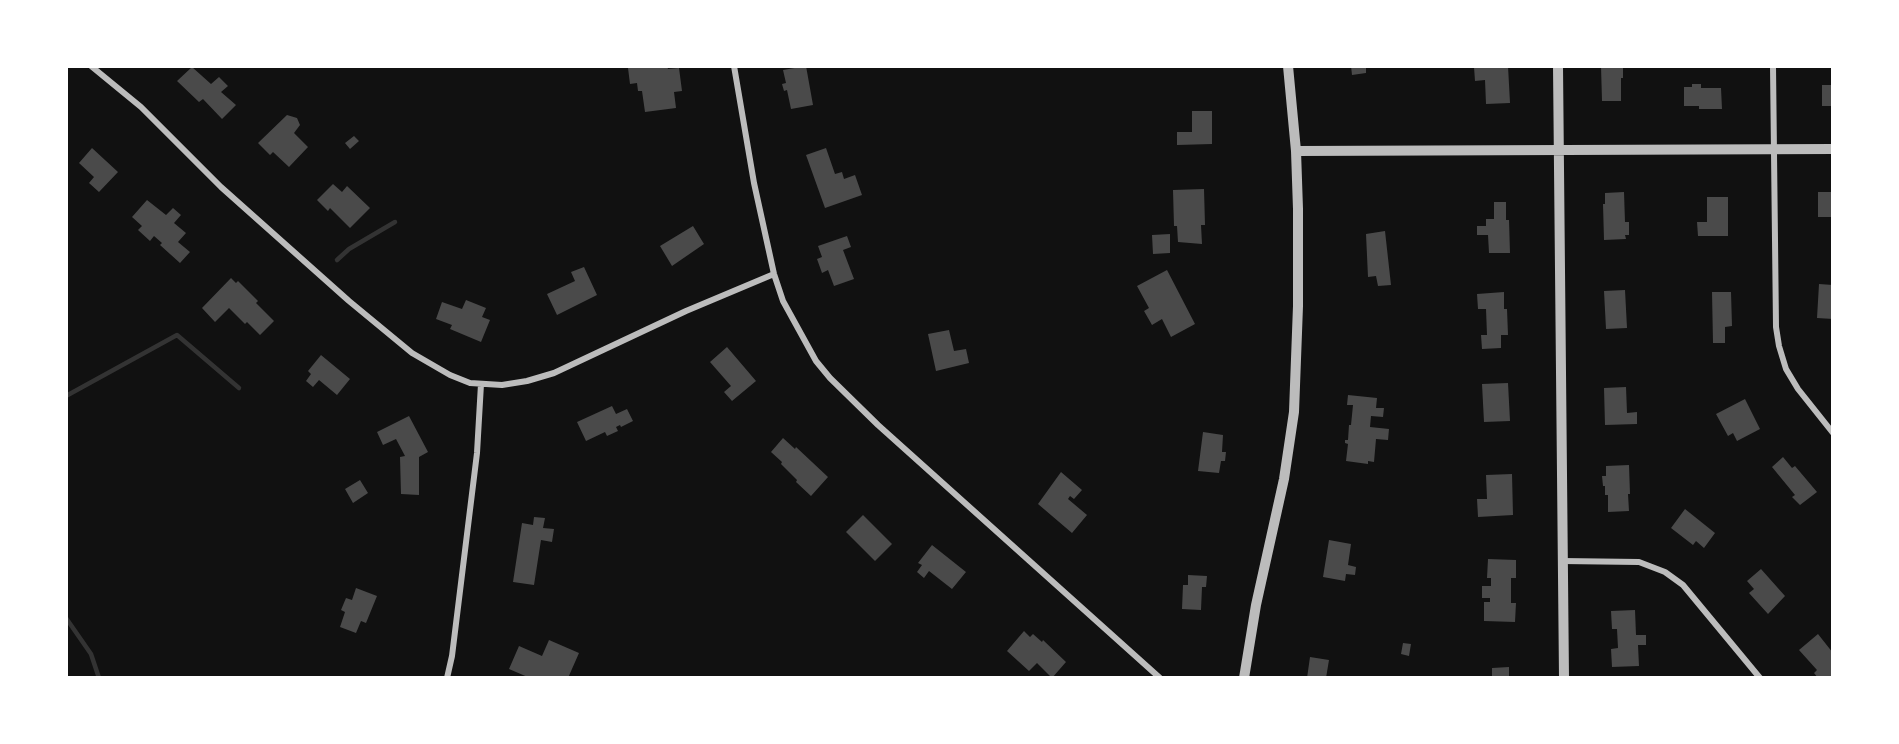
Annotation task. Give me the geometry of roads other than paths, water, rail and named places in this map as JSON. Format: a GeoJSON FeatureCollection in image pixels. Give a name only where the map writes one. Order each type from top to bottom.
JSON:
{"type":"FeatureCollection","features":[{"type":"Feature","properties":{"kind":"street"},"geometry":{"type":"LineString","coordinates":[[91,66],[141,107],[230,195],[349,301],[412,353],[450,375],[470,383],[502,384],[527,381],[554,373],[686,311],[774,274]]}},
{"type":"Feature","properties":{"kind":"street"},"geometry":{"type":"LineString","coordinates":[[734,66],[754,183],[774,274],[783,301],[816,361],[878,425],[1160,678]]}},
{"type":"Feature","properties":{"kind":"street"},"geometry":{"type":"LineString","coordinates":[[1244,678],[1256,604],[1284,479],[1294,412],[1298,306],[1296,151],[1288,66]]}},
{"type":"Feature","properties":{"kind":"street"},"geometry":{"type":"LineString","coordinates":[[1558,66],[1564,678]]}},
{"type":"Feature","properties":{"kind":"street"},"geometry":{"type":"LineString","coordinates":[[1773,66],[1776,327],[1779,346],[1786,369],[1798,389],[1833,433]]}},
{"type":"Feature","properties":{"kind":"street"},"geometry":{"type":"LineString","coordinates":[[1296,151],[1833,149]]}},
{"type":"Feature","properties":{"kind":"street"},"geometry":{"type":"LineString","coordinates":[[447,678],[452,656],[477,453],[481,384]]}},
{"type":"Feature","properties":{"kind":"street"},"geometry":{"type":"LineString","coordinates":[[1562,561],[1639,562],[1665,572],[1683,585],[1760,678]]}},
{"type":"Feature","properties":{"kind":"waterway"},"geometry":{"type":"LineString","coordinates":[[337,260],[349,249],[395,222]]}},
{"type":"Feature","properties":{"kind":"waterway"},"geometry":{"type":"LineString","coordinates":[[66,396],[177,335],[239,388]]}},
{"type":"Feature","properties":{"kind":"waterway"},"geometry":{"type":"LineString","coordinates":[[66,618],[91,654],[99,678]]}}]}
